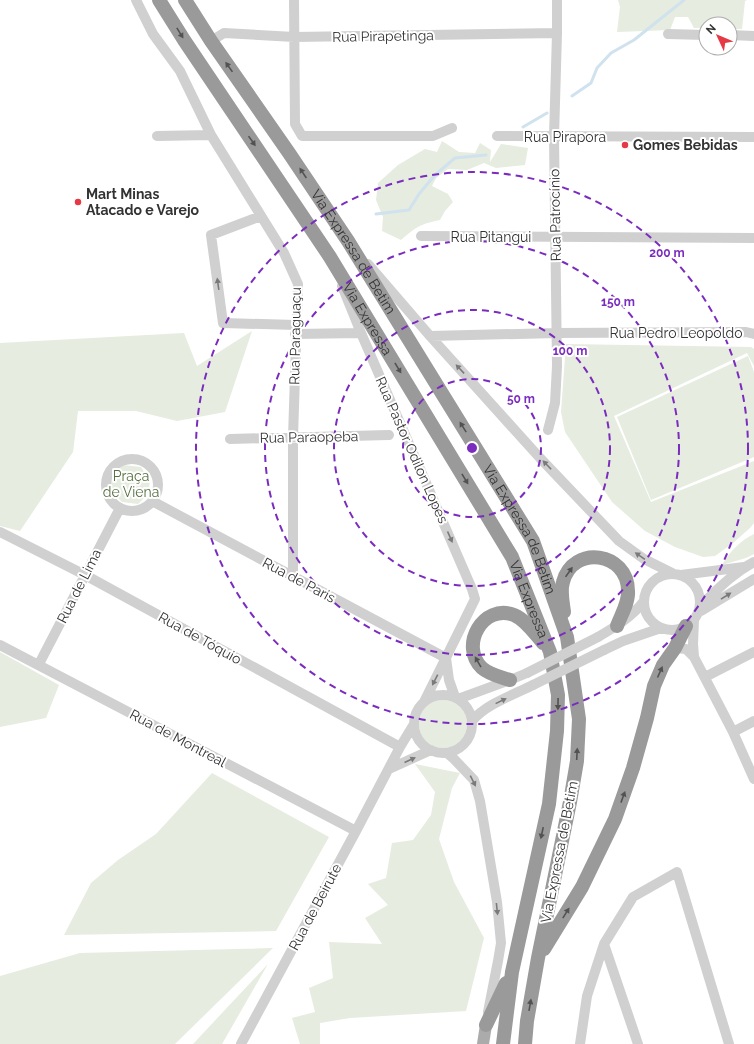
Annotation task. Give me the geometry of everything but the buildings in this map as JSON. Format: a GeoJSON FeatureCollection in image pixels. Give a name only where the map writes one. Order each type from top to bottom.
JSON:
{"type":"FeatureCollection","features":[{"type":"Feature","properties":{"kind":"highway","name":"Via Expressa"},"geometry":{"type":"LineString","coordinates":[[159,0],[184,40],[330,257],[512,557],[550,652]]}},
{"type":"Feature","properties":{"kind":"highway","name":"Via Expressa de Betim"},"geometry":{"type":"LineString","coordinates":[[185,0],[211,41],[348,241],[533,542],[567,637],[579,719],[577,761],[538,958],[527,1021],[525,1044]]}},
{"type":"Feature","properties":{"kind":"highway"},"geometry":{"type":"LineString","coordinates":[[567,637],[562,592],[563,582],[568,572],[575,564],[584,558],[606,558],[616,563],[623,571],[629,592],[617,626]]}},
{"type":"Feature","properties":{"kind":"highway"},"geometry":{"type":"LineString","coordinates":[[510,680],[490,674],[482,668],[476,659],[473,649],[473,638],[477,628],[484,620],[494,615],[504,613],[515,615],[526,623],[550,652]]}},
{"type":"Feature","properties":{"kind":"highway"},"geometry":{"type":"LineString","coordinates":[[538,958],[582,887],[615,819],[633,768],[654,686],[663,665],[695,617]]}},
{"type":"Feature","properties":{"kind":"highway","name":"Via Expressa de Betim"},"geometry":{"type":"LineString","coordinates":[[503,1044],[512,972],[550,797],[557,730],[558,695],[550,652]]}},
{"type":"Feature","properties":{"kind":"highway"},"geometry":{"type":"LineString","coordinates":[[486,1025],[512,972]]}},
{"type":"Feature","properties":{"kind":"main road"},"geometry":{"type":"LineString","coordinates":[[483,1044],[486,1025]]}},
{"type":"Feature","properties":{"kind":"street","name":"Rua Paraguaçu"},"geometry":{"type":"LineString","coordinates":[[136,0],[152,34],[180,71],[211,135],[284,253],[298,284],[293,437],[293,577]]}},
{"type":"Feature","properties":{"kind":"street"},"geometry":{"type":"LineString","coordinates":[[294,0],[295,124],[302,136],[433,136],[452,128]]}},
{"type":"Feature","properties":{"kind":"street","name":"Rua Patrocínio"},"geometry":{"type":"LineString","coordinates":[[548,430],[556,403],[556,237],[554,137],[558,33],[557,0]]}},
{"type":"Feature","properties":{"kind":"street","name":"Rua Pirapetinga"},"geometry":{"type":"LineString","coordinates":[[211,41],[224,33],[294,37],[558,33]]}},
{"type":"Feature","properties":{"kind":"street"},"geometry":{"type":"LineString","coordinates":[[668,34],[698,35]]}},
{"type":"Feature","properties":{"kind":"street"},"geometry":{"type":"LineString","coordinates":[[738,35],[754,36]]}},
{"type":"Feature","properties":{"kind":"street"},"geometry":{"type":"LineString","coordinates":[[157,136],[211,135]]}},
{"type":"Feature","properties":{"kind":"street","name":"Rua Pirapora"},"geometry":{"type":"LineString","coordinates":[[497,136],[754,137]]}},
{"type":"Feature","properties":{"kind":"street"},"geometry":{"type":"LineString","coordinates":[[261,216],[211,235],[223,323],[361,333]]}},
{"type":"Feature","properties":{"kind":"street","name":"Rua Pitangui"},"geometry":{"type":"LineString","coordinates":[[421,236],[754,238]]}},
{"type":"Feature","properties":{"kind":"street"},"geometry":{"type":"LineString","coordinates":[[348,241],[430,336],[540,458],[619,541],[644,559],[690,580],[698,590],[700,598],[695,617],[693,644],[694,657]]}},
{"type":"Feature","properties":{"kind":"street","name":"Rua Pastor Odilon Lopes"},"geometry":{"type":"LineString","coordinates":[[330,257],[361,333],[472,589],[475,600],[446,658]]}},
{"type":"Feature","properties":{"kind":"street","name":"Rua Pedro Leopoldo"},"geometry":{"type":"LineString","coordinates":[[430,336],[556,332],[746,332],[754,334]]}},
{"type":"Feature","properties":{"kind":"street","name":"Rua Paraopeba"},"geometry":{"type":"LineString","coordinates":[[230,439],[389,435]]}},
{"type":"Feature","properties":{"kind":"street"},"geometry":{"type":"LineString","coordinates":[[131,459],[139,460],[147,464],[157,477],[158,486],[152,502],[137,511],[128,511],[120,508],[113,503],[108,496],[106,480],[109,472],[115,465],[122,461],[131,459]]}},
{"type":"Feature","properties":{"kind":"street","name":"Rua de Paris"},"geometry":{"type":"LineString","coordinates":[[152,502],[446,658]]}},
{"type":"Feature","properties":{"kind":"street","name":"Rua de Lima"},"geometry":{"type":"LineString","coordinates":[[39,664],[120,508]]}},
{"type":"Feature","properties":{"kind":"street","name":"Rua de Tóquio"},"geometry":{"type":"LineString","coordinates":[[0,532],[85,575],[400,747]]}},
{"type":"Feature","properties":{"kind":"street"},"geometry":{"type":"LineString","coordinates":[[695,617],[725,582],[744,567],[754,562]]}},
{"type":"Feature","properties":{"kind":"street"},"geometry":{"type":"LineString","coordinates":[[744,567],[665,575],[657,579],[650,585],[644,601],[648,617],[661,628],[678,630],[695,617],[754,579]]}},
{"type":"Feature","properties":{"kind":"street"},"geometry":{"type":"LineString","coordinates":[[457,698],[510,680],[598,637],[617,626],[636,612],[644,601]]}},
{"type":"Feature","properties":{"kind":"street"},"geometry":{"type":"LineString","coordinates":[[472,721],[487,707],[623,641],[661,628]]}},
{"type":"Feature","properties":{"kind":"street","name":"Rua de Montreal"},"geometry":{"type":"LineString","coordinates":[[0,645],[39,664],[356,831]]}},
{"type":"Feature","properties":{"kind":"street"},"geometry":{"type":"LineString","coordinates":[[675,648],[686,649],[694,657],[706,677],[733,732],[754,780]]}},
{"type":"Feature","properties":{"kind":"street"},"geometry":{"type":"LineString","coordinates":[[706,677],[754,652]]}},
{"type":"Feature","properties":{"kind":"street"},"geometry":{"type":"LineString","coordinates":[[446,658],[449,680],[457,698]]}},
{"type":"Feature","properties":{"kind":"street"},"geometry":{"type":"LineString","coordinates":[[424,702],[446,658]]}},
{"type":"Feature","properties":{"kind":"street"},"geometry":{"type":"LineString","coordinates":[[438,695],[447,695],[457,698],[470,712],[472,721],[470,736],[455,750],[447,753],[440,753],[424,746],[418,740],[415,733],[414,724],[418,708],[431,697],[438,695]]}},
{"type":"Feature","properties":{"kind":"street"},"geometry":{"type":"LineString","coordinates":[[733,732],[754,721]]}},
{"type":"Feature","properties":{"kind":"street","name":"Rua de Beirute"},"geometry":{"type":"LineString","coordinates":[[241,1044],[400,747],[414,724]]}},
{"type":"Feature","properties":{"kind":"street"},"geometry":{"type":"LineString","coordinates":[[389,769],[431,750]]}},
{"type":"Feature","properties":{"kind":"street"},"geometry":{"type":"LineString","coordinates":[[447,753],[474,780],[480,801],[496,902],[500,942],[486,1025]]}},
{"type":"Feature","properties":{"kind":"street"},"geometry":{"type":"LineString","coordinates":[[580,1044],[586,996],[604,944],[633,897],[678,872],[729,1044]]}},
{"type":"Feature","properties":{"kind":"street"},"geometry":{"type":"LineString","coordinates":[[604,944],[638,1044]]}},
{"type":"Feature","properties":{"kind":"green space"},"geometry":{"type":"Polygon","coordinates":[[[618,0],[747,0],[745,1],[742,29],[738,29],[738,16],[698,16],[698,28],[694,28],[688,17],[675,17],[670,30],[617,32],[620,7],[618,0]]]}},
{"type":"Feature","properties":{"kind":"green space"},"geometry":{"type":"Polygon","coordinates":[[[442,141],[459,152],[475,153],[480,143],[491,150],[490,162],[501,144],[528,148],[525,165],[496,168],[484,163],[467,170],[448,169],[436,178],[432,186],[448,194],[453,202],[445,211],[440,220],[419,227],[401,240],[382,231],[383,217],[376,200],[378,183],[398,165],[425,149],[437,152],[442,141]]]}},
{"type":"Feature","properties":{"kind":"green space"},"geometry":{"type":"Polygon","coordinates":[[[252,331],[225,412],[177,421],[136,411],[78,411],[73,452],[20,531],[0,526],[0,343],[184,333],[197,366],[252,331]]]}},
{"type":"Feature","properties":{"kind":"green space"},"geometry":{"type":"Polygon","coordinates":[[[566,344],[751,347],[754,349],[754,366],[747,353],[614,416],[651,502],[754,461],[754,523],[750,528],[715,556],[703,557],[675,547],[645,531],[612,502],[565,432],[561,412],[566,344]]]}},
{"type":"Feature","properties":{"kind":"green space"},"geometry":{"type":"Polygon","coordinates":[[[748,356],[754,372],[754,457],[651,500],[617,417],[748,356]]]}},
{"type":"Feature","properties":{"kind":"green space","name":"Praça de Viena"},"geometry":{"type":"Polygon","coordinates":[[[123,465],[141,467],[150,481],[148,494],[138,504],[122,502],[111,487],[113,477],[123,465]]]}},
{"type":"Feature","properties":{"kind":"green space"},"geometry":{"type":"Polygon","coordinates":[[[754,534],[754,554],[722,565],[728,555],[736,547],[754,534]]]}},
{"type":"Feature","properties":{"kind":"green space"},"geometry":{"type":"Polygon","coordinates":[[[0,652],[59,685],[46,718],[0,727],[0,652]]]}},
{"type":"Feature","properties":{"kind":"green space"},"geometry":{"type":"Polygon","coordinates":[[[443,700],[452,702],[460,707],[465,715],[467,724],[465,733],[460,741],[452,746],[443,748],[434,746],[426,741],[421,733],[419,724],[421,715],[426,707],[434,702],[443,700]]]}},
{"type":"Feature","properties":{"kind":"green space"},"geometry":{"type":"Polygon","coordinates":[[[415,764],[460,773],[452,788],[439,839],[454,882],[484,938],[466,1011],[350,1018],[320,1023],[320,1044],[300,1044],[292,1018],[315,1012],[309,988],[333,978],[329,942],[382,944],[365,918],[388,905],[368,884],[386,878],[392,843],[413,840],[431,815],[435,792],[415,764]]]}},
{"type":"Feature","properties":{"kind":"green space"},"geometry":{"type":"Polygon","coordinates":[[[212,773],[329,837],[276,931],[64,935],[91,883],[118,860],[156,834],[212,773]]]}},
{"type":"Feature","properties":{"kind":"green space"},"geometry":{"type":"Polygon","coordinates":[[[273,948],[175,1044],[0,1044],[0,976],[80,953],[273,948]]]}},
{"type":"Feature","properties":{"kind":"green space"},"geometry":{"type":"Polygon","coordinates":[[[268,964],[222,1044],[193,1044],[268,964]]]}},
{"type":"Feature","properties":{"kind":"waterway"},"geometry":{"type":"LineString","coordinates":[[572,96],[591,83],[597,68],[611,53],[634,40],[684,0]]}},
{"type":"Feature","properties":{"kind":"waterway"},"geometry":{"type":"LineString","coordinates":[[523,127],[547,113]]}},
{"type":"Feature","properties":{"kind":"waterway"},"geometry":{"type":"LineString","coordinates":[[376,214],[409,210],[419,194],[435,175],[455,158],[486,155]]}},
{"type":"Feature","properties":{"kind":"place","name":"Gomes Bebidas"},"geometry":{"type":"Point","coordinates":[625,145]}},
{"type":"Feature","properties":{"kind":"place","name":"Mart Minas Atacado e Varejo"},"geometry":{"type":"Point","coordinates":[78,202]}}]}
